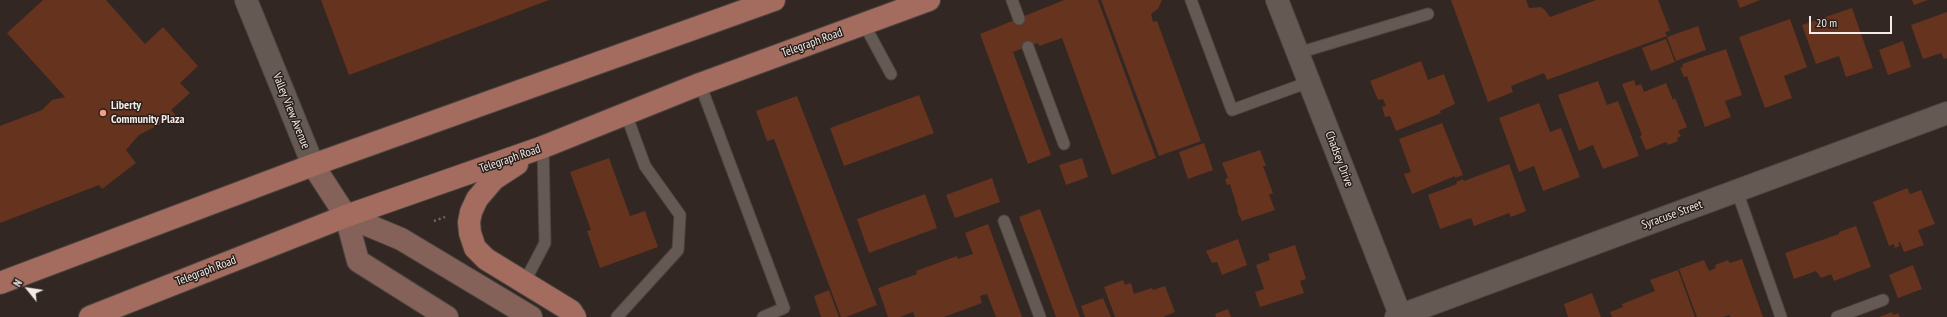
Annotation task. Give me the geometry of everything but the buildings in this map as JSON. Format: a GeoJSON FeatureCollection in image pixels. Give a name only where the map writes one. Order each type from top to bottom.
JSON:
{"type":"FeatureCollection","features":[{"type":"Feature","properties":{"kind":"main road"},"geometry":{"type":"LineString","coordinates":[[0,283],[312,165],[774,0]]}},
{"type":"Feature","properties":{"kind":"main road","name":"Telegraph Road"},"geometry":{"type":"LineString","coordinates":[[90,317],[346,216],[544,147],[700,84],[929,0]]}},
{"type":"Feature","properties":{"kind":"main road"},"geometry":{"type":"LineString","coordinates":[[544,147],[494,179],[477,199],[471,212],[469,222],[470,233],[475,248],[486,259],[571,311],[575,317]]}},
{"type":"Feature","properties":{"kind":"main road","name":"Valley View Avenue"},"geometry":{"type":"LineString","coordinates":[[312,165],[346,216],[358,261],[447,317]]}},
{"type":"Feature","properties":{"kind":"main road"},"geometry":{"type":"LineString","coordinates":[[346,216],[402,240],[531,317]]}},
{"type":"Feature","properties":{"kind":"street","name":"Valley View Avenue"},"geometry":{"type":"LineString","coordinates":[[246,0],[312,165]]}},
{"type":"Feature","properties":{"kind":"street","name":"Chadsey Drive"},"geometry":{"type":"LineString","coordinates":[[1277,0],[1399,316]]}},
{"type":"Feature","properties":{"kind":"street","name":"Syracuse Street"},"geometry":{"type":"LineString","coordinates":[[1399,316],[1947,114]]}},
{"type":"Feature","properties":{"kind":"lane"},"geometry":{"type":"LineString","coordinates":[[1012,0],[1019,19]]}},
{"type":"Feature","properties":{"kind":"lane"},"geometry":{"type":"LineString","coordinates":[[1191,0],[1232,110],[1309,82]]}},
{"type":"Feature","properties":{"kind":"lane"},"geometry":{"type":"LineString","coordinates":[[1298,53],[1428,14]]}},
{"type":"Feature","properties":{"kind":"lane"},"geometry":{"type":"LineString","coordinates":[[864,24],[890,74]]}},
{"type":"Feature","properties":{"kind":"lane"},"geometry":{"type":"LineString","coordinates":[[1028,47],[1064,144]]}},
{"type":"Feature","properties":{"kind":"lane"},"geometry":{"type":"LineString","coordinates":[[700,84],[784,308],[762,317]]}},
{"type":"Feature","properties":{"kind":"lane"},"geometry":{"type":"LineString","coordinates":[[617,317],[678,250],[680,215],[645,166],[626,114]]}},
{"type":"Feature","properties":{"kind":"lane"},"geometry":{"type":"LineString","coordinates":[[524,283],[544,243],[544,147]]}},
{"type":"Feature","properties":{"kind":"lane"},"geometry":{"type":"LineString","coordinates":[[1737,191],[1781,317]]}},
{"type":"Feature","properties":{"kind":"lane"},"geometry":{"type":"LineString","coordinates":[[1004,221],[1040,317]]}},
{"type":"Feature","properties":{"kind":"lane"},"geometry":{"type":"LineString","coordinates":[[1837,317],[1883,300]]}},
{"type":"Feature","properties":{"kind":"place","name":"Liberty Community Plaza"},"geometry":{"type":"Point","coordinates":[103,113]}}]}
